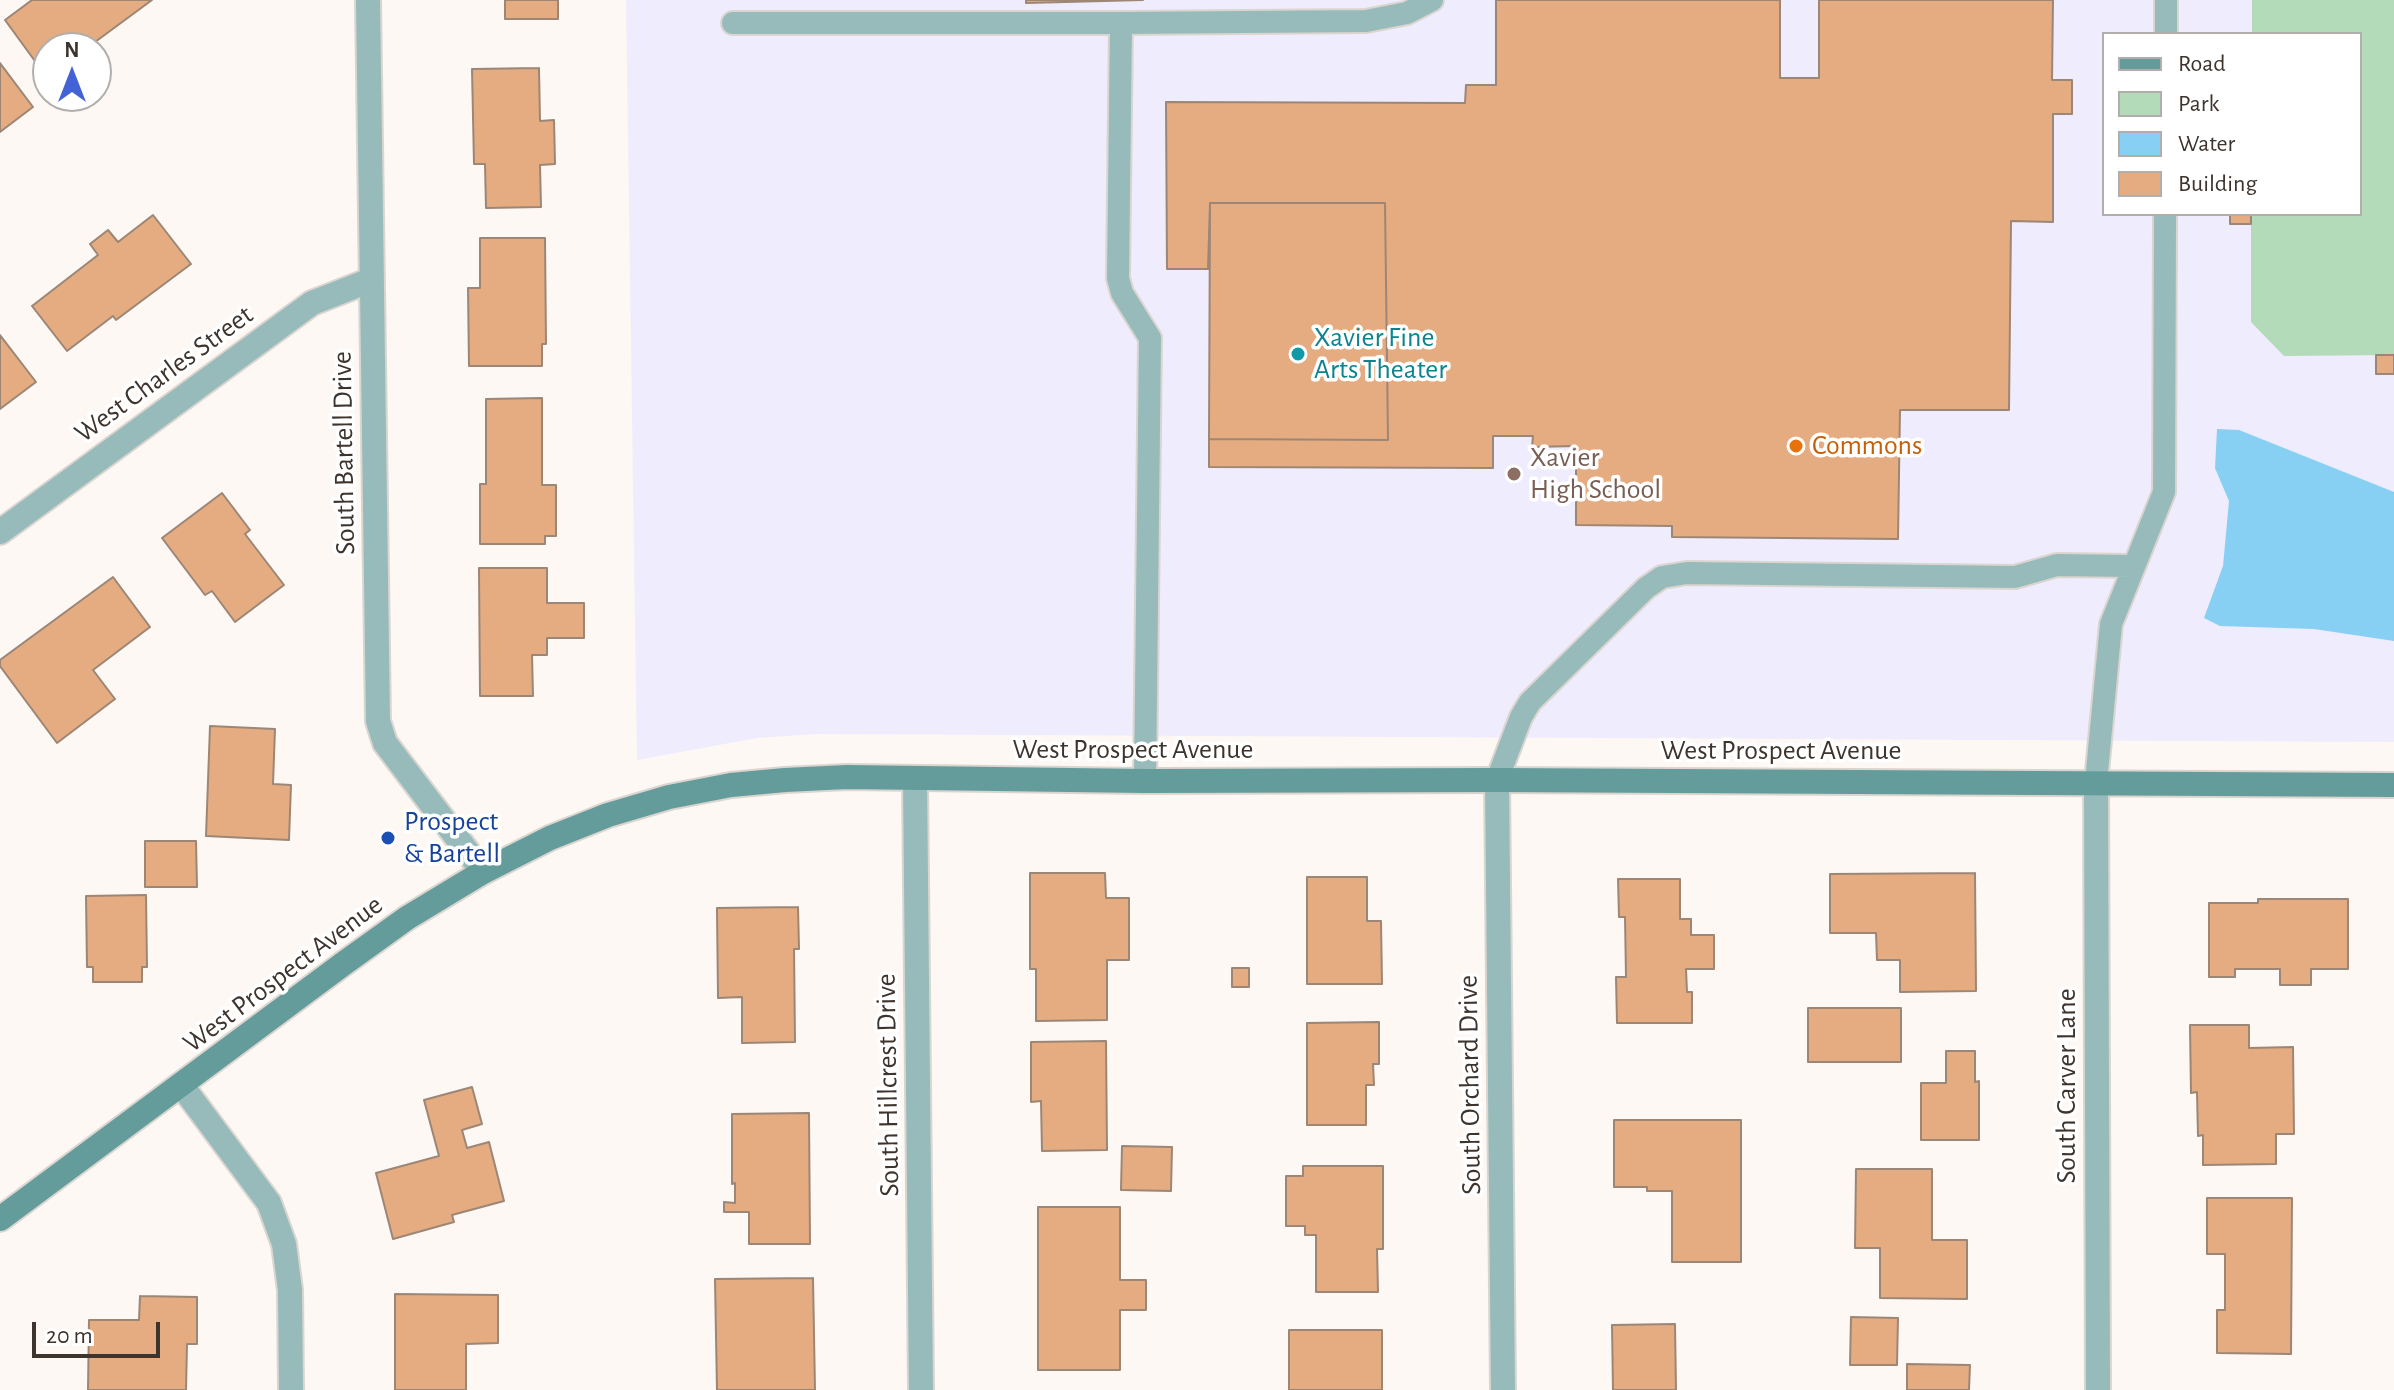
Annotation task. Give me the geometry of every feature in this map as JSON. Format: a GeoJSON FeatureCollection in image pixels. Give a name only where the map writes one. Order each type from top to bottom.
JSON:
{"type":"FeatureCollection","features":[{"type":"Feature","properties":{"kind":"main road","name":"West Prospect Avenue"},"geometry":{"type":"LineString","coordinates":[[0,1219],[407,918],[483,872],[579,827],[669,797],[731,785],[785,780],[915,779],[2394,785]]}},
{"type":"Feature","properties":{"kind":"street","name":"South Bartell Drive"},"geometry":{"type":"LineString","coordinates":[[368,0],[378,721],[385,743],[483,872]]}},
{"type":"Feature","properties":{"kind":"street","name":"West Charles Street"},"geometry":{"type":"LineString","coordinates":[[0,532],[312,303],[371,280]]}},
{"type":"Feature","properties":{"kind":"street","name":"South Hillcrest Drive"},"geometry":{"type":"LineString","coordinates":[[915,779],[921,1390]]}},
{"type":"Feature","properties":{"kind":"street","name":"South Orchard Drive"},"geometry":{"type":"LineString","coordinates":[[1497,780],[1503,1390]]}},
{"type":"Feature","properties":{"kind":"street","name":"South Carver Lane"},"geometry":{"type":"LineString","coordinates":[[2096,782],[2098,1390]]}},
{"type":"Feature","properties":{"kind":"street"},"geometry":{"type":"LineString","coordinates":[[182,1086],[269,1203],[284,1244],[290,1290],[291,1390]]}},
{"type":"Feature","properties":{"kind":"lane"},"geometry":{"type":"LineString","coordinates":[[733,23],[1366,21],[1407,13],[1432,0]]}},
{"type":"Feature","properties":{"kind":"lane"},"geometry":{"type":"LineString","coordinates":[[2166,0],[2166,32]]}},
{"type":"Feature","properties":{"kind":"lane"},"geometry":{"type":"LineString","coordinates":[[1121,23],[1118,278],[1122,293],[1150,338],[1145,781]]}},
{"type":"Feature","properties":{"kind":"lane"},"geometry":{"type":"LineString","coordinates":[[2096,782],[2111,624],[2164,492],[2165,216]]}},
{"type":"Feature","properties":{"kind":"lane"},"geometry":{"type":"LineString","coordinates":[[1497,780],[1521,717],[1530,702],[1646,588],[1662,577],[1703,573],[2015,577],[2057,565],[2133,566]]}},
{"type":"Feature","properties":{"kind":"shaded area","name":"Xavier High School"},"geometry":{"type":"Polygon","coordinates":[[[626,0],[2394,0],[2394,742],[815,734],[757,738],[637,760],[626,0]]]}},
{"type":"Feature","properties":{"kind":"green space"},"geometry":{"type":"Polygon","coordinates":[[[2252,0],[2394,0],[2394,355],[2284,356],[2251,322],[2251,216],[2362,216],[2362,32],[2252,32],[2252,0]]]}},
{"type":"Feature","properties":{"kind":"water"},"geometry":{"type":"Polygon","coordinates":[[[2217,429],[2239,430],[2394,492],[2394,641],[2314,629],[2220,626],[2204,618],[2223,566],[2229,501],[2215,468],[2217,429]]]}},
{"type":"Feature","properties":{"kind":"building"},"geometry":{"type":"Polygon","coordinates":[[[32,0],[152,0],[109,32],[32,32],[32,57],[5,20],[32,0]]]}},
{"type":"Feature","properties":{"kind":"building"},"geometry":{"type":"Polygon","coordinates":[[[505,0],[558,0],[558,19],[505,19],[505,0]]]}},
{"type":"Feature","properties":{"kind":"building"},"geometry":{"type":"Polygon","coordinates":[[[1026,0],[1143,0],[1026,3],[1026,0]]]}},
{"type":"Feature","properties":{"kind":"building"},"geometry":{"type":"Polygon","coordinates":[[[1496,0],[1780,0],[1780,78],[1819,78],[1819,0],[2053,0],[2052,80],[2072,80],[2072,114],[2053,114],[2053,222],[2011,221],[2009,410],[1900,410],[1898,539],[1672,537],[1672,526],[1576,525],[1576,446],[1532,447],[1533,436],[1493,436],[1493,468],[1209,467],[1209,439],[1388,440],[1385,203],[1210,203],[1208,269],[1167,269],[1166,102],[1465,103],[1466,85],[1496,85],[1496,0]]]}},
{"type":"Feature","properties":{"kind":"building"},"geometry":{"type":"Polygon","coordinates":[[[0,63],[32,108],[0,132],[0,63]]]}},
{"type":"Feature","properties":{"kind":"building"},"geometry":{"type":"Polygon","coordinates":[[[539,68],[540,121],[554,120],[555,164],[540,165],[541,207],[486,208],[485,164],[474,164],[472,69],[539,68]]]}},
{"type":"Feature","properties":{"kind":"building","name":"Xavier Fine Arts Theater"},"geometry":{"type":"Polygon","coordinates":[[[1210,203],[1385,203],[1388,440],[1209,439],[1210,203]]]}},
{"type":"Feature","properties":{"kind":"building"},"geometry":{"type":"Polygon","coordinates":[[[153,215],[191,264],[116,320],[113,316],[67,351],[32,306],[98,255],[90,244],[108,230],[118,242],[153,215]]]}},
{"type":"Feature","properties":{"kind":"building"},"geometry":{"type":"Polygon","coordinates":[[[2230,216],[2251,216],[2251,224],[2230,224],[2230,216]]]}},
{"type":"Feature","properties":{"kind":"building"},"geometry":{"type":"Polygon","coordinates":[[[480,238],[545,238],[546,344],[542,344],[542,366],[469,366],[468,288],[480,288],[480,238]]]}},
{"type":"Feature","properties":{"kind":"building"},"geometry":{"type":"Polygon","coordinates":[[[0,335],[36,382],[0,409],[0,335]]]}},
{"type":"Feature","properties":{"kind":"building"},"geometry":{"type":"Polygon","coordinates":[[[2376,355],[2394,355],[2394,374],[2376,374],[2376,355]]]}},
{"type":"Feature","properties":{"kind":"building"},"geometry":{"type":"Polygon","coordinates":[[[542,398],[542,485],[556,485],[556,536],[545,536],[545,544],[480,544],[480,484],[486,484],[486,399],[542,398]]]}},
{"type":"Feature","properties":{"kind":"building"},"geometry":{"type":"Polygon","coordinates":[[[222,493],[250,530],[245,534],[284,585],[235,622],[212,591],[205,595],[162,538],[222,493]]]}},
{"type":"Feature","properties":{"kind":"building"},"geometry":{"type":"Polygon","coordinates":[[[479,568],[547,568],[547,603],[584,603],[584,638],[547,638],[547,655],[532,655],[533,696],[480,696],[479,568]]]}},
{"type":"Feature","properties":{"kind":"building"},"geometry":{"type":"Polygon","coordinates":[[[113,577],[150,627],[93,670],[115,699],[57,743],[0,666],[0,660],[113,577]]]}},
{"type":"Feature","properties":{"kind":"building"},"geometry":{"type":"Polygon","coordinates":[[[210,726],[275,729],[273,784],[291,785],[289,840],[206,836],[210,726]]]}},
{"type":"Feature","properties":{"kind":"building"},"geometry":{"type":"Polygon","coordinates":[[[145,841],[196,841],[197,887],[145,887],[145,841]]]}},
{"type":"Feature","properties":{"kind":"building"},"geometry":{"type":"Polygon","coordinates":[[[1030,873],[1105,873],[1106,898],[1129,898],[1129,960],[1107,960],[1107,1020],[1036,1021],[1036,969],[1030,969],[1030,873]]]}},
{"type":"Feature","properties":{"kind":"building"},"geometry":{"type":"Polygon","coordinates":[[[1975,873],[1976,991],[1900,992],[1900,960],[1877,960],[1876,933],[1830,933],[1830,874],[1975,873]]]}},
{"type":"Feature","properties":{"kind":"building"},"geometry":{"type":"Polygon","coordinates":[[[1307,877],[1367,877],[1367,921],[1381,921],[1382,984],[1307,984],[1307,877]]]}},
{"type":"Feature","properties":{"kind":"building"},"geometry":{"type":"Polygon","coordinates":[[[1618,879],[1680,879],[1680,919],[1691,919],[1691,935],[1714,935],[1714,969],[1686,969],[1687,992],[1692,992],[1692,1023],[1617,1023],[1616,977],[1626,977],[1625,917],[1619,917],[1618,879]]]}},
{"type":"Feature","properties":{"kind":"building"},"geometry":{"type":"Polygon","coordinates":[[[146,895],[147,967],[142,967],[142,982],[93,982],[93,967],[87,967],[86,896],[146,895]]]}},
{"type":"Feature","properties":{"kind":"building"},"geometry":{"type":"Polygon","coordinates":[[[2258,899],[2348,899],[2348,969],[2311,969],[2311,985],[2280,985],[2280,969],[2235,969],[2235,977],[2209,977],[2209,903],[2258,903],[2258,899]]]}},
{"type":"Feature","properties":{"kind":"building"},"geometry":{"type":"Polygon","coordinates":[[[798,907],[799,949],[794,949],[795,1042],[742,1043],[742,997],[718,998],[717,908],[798,907]]]}},
{"type":"Feature","properties":{"kind":"building"},"geometry":{"type":"Polygon","coordinates":[[[1232,968],[1249,968],[1249,987],[1232,987],[1232,968]]]}},
{"type":"Feature","properties":{"kind":"building"},"geometry":{"type":"Polygon","coordinates":[[[1808,1008],[1901,1008],[1901,1062],[1808,1062],[1808,1008]]]}},
{"type":"Feature","properties":{"kind":"building"},"geometry":{"type":"Polygon","coordinates":[[[1379,1022],[1379,1064],[1373,1064],[1374,1085],[1366,1085],[1366,1125],[1307,1125],[1307,1023],[1379,1022]]]}},
{"type":"Feature","properties":{"kind":"building"},"geometry":{"type":"Polygon","coordinates":[[[2190,1025],[2249,1025],[2249,1048],[2293,1047],[2294,1134],[2276,1134],[2276,1164],[2203,1165],[2203,1135],[2198,1136],[2197,1092],[2191,1093],[2190,1025]]]}},
{"type":"Feature","properties":{"kind":"building"},"geometry":{"type":"Polygon","coordinates":[[[1106,1041],[1107,1150],[1042,1151],[1041,1101],[1031,1102],[1031,1042],[1106,1041]]]}},
{"type":"Feature","properties":{"kind":"building"},"geometry":{"type":"Polygon","coordinates":[[[1946,1051],[1975,1051],[1975,1082],[1979,1081],[1979,1140],[1921,1140],[1921,1083],[1946,1083],[1946,1051]]]}},
{"type":"Feature","properties":{"kind":"building"},"geometry":{"type":"Polygon","coordinates":[[[472,1087],[482,1124],[462,1130],[467,1148],[489,1142],[504,1201],[452,1215],[454,1222],[393,1239],[376,1173],[439,1156],[424,1100],[472,1087]]]}},
{"type":"Feature","properties":{"kind":"building"},"geometry":{"type":"Polygon","coordinates":[[[809,1113],[810,1244],[749,1244],[749,1212],[724,1212],[724,1202],[735,1203],[732,1114],[809,1113]]]}},
{"type":"Feature","properties":{"kind":"building"},"geometry":{"type":"Polygon","coordinates":[[[1614,1120],[1741,1120],[1741,1262],[1672,1262],[1672,1191],[1614,1187],[1614,1120]]]}},
{"type":"Feature","properties":{"kind":"building"},"geometry":{"type":"Polygon","coordinates":[[[1122,1146],[1172,1147],[1171,1191],[1121,1190],[1122,1146]]]}},
{"type":"Feature","properties":{"kind":"building"},"geometry":{"type":"Polygon","coordinates":[[[1303,1166],[1383,1166],[1383,1249],[1377,1249],[1378,1292],[1316,1292],[1316,1235],[1305,1235],[1305,1226],[1286,1226],[1286,1176],[1303,1176],[1303,1166]]]}},
{"type":"Feature","properties":{"kind":"building"},"geometry":{"type":"Polygon","coordinates":[[[1856,1169],[1932,1169],[1932,1240],[1967,1240],[1967,1299],[1880,1298],[1880,1248],[1855,1248],[1856,1169]]]}},
{"type":"Feature","properties":{"kind":"building"},"geometry":{"type":"Polygon","coordinates":[[[2207,1198],[2292,1198],[2291,1354],[2217,1353],[2217,1310],[2225,1310],[2225,1254],[2207,1254],[2207,1198]]]}},
{"type":"Feature","properties":{"kind":"building"},"geometry":{"type":"Polygon","coordinates":[[[1038,1207],[1120,1207],[1120,1280],[1146,1280],[1146,1310],[1120,1310],[1120,1370],[1038,1370],[1038,1207]]]}},
{"type":"Feature","properties":{"kind":"building"},"geometry":{"type":"Polygon","coordinates":[[[813,1278],[815,1390],[717,1390],[715,1279],[813,1278]]]}},
{"type":"Feature","properties":{"kind":"building"},"geometry":{"type":"Polygon","coordinates":[[[395,1294],[498,1295],[498,1343],[466,1344],[466,1390],[395,1390],[395,1294]]]}},
{"type":"Feature","properties":{"kind":"building"},"geometry":{"type":"Polygon","coordinates":[[[140,1296],[197,1297],[197,1344],[187,1344],[186,1390],[88,1390],[89,1320],[139,1320],[140,1296]]]}},
{"type":"Feature","properties":{"kind":"building"},"geometry":{"type":"Polygon","coordinates":[[[1851,1317],[1898,1318],[1897,1365],[1850,1365],[1851,1317]]]}},
{"type":"Feature","properties":{"kind":"building"},"geometry":{"type":"Polygon","coordinates":[[[1675,1324],[1676,1390],[1613,1390],[1612,1325],[1675,1324]]]}},
{"type":"Feature","properties":{"kind":"building"},"geometry":{"type":"Polygon","coordinates":[[[1289,1330],[1382,1330],[1382,1390],[1289,1390],[1289,1330]]]}},
{"type":"Feature","properties":{"kind":"building"},"geometry":{"type":"Polygon","coordinates":[[[1907,1364],[1970,1365],[1969,1390],[1907,1390],[1907,1364]]]}},
{"type":"Feature","properties":{"kind":"place","name":"Xavier Fine Arts Theater"},"geometry":{"type":"Point","coordinates":[1298,354]}},
{"type":"Feature","properties":{"kind":"place","name":"Commons"},"geometry":{"type":"Point","coordinates":[1796,446]}},
{"type":"Feature","properties":{"kind":"place","name":"Xavier High School"},"geometry":{"type":"Point","coordinates":[1514,474]}},
{"type":"Feature","properties":{"kind":"place","name":"Prospect & Bartell"},"geometry":{"type":"Point","coordinates":[388,838]}}]}
